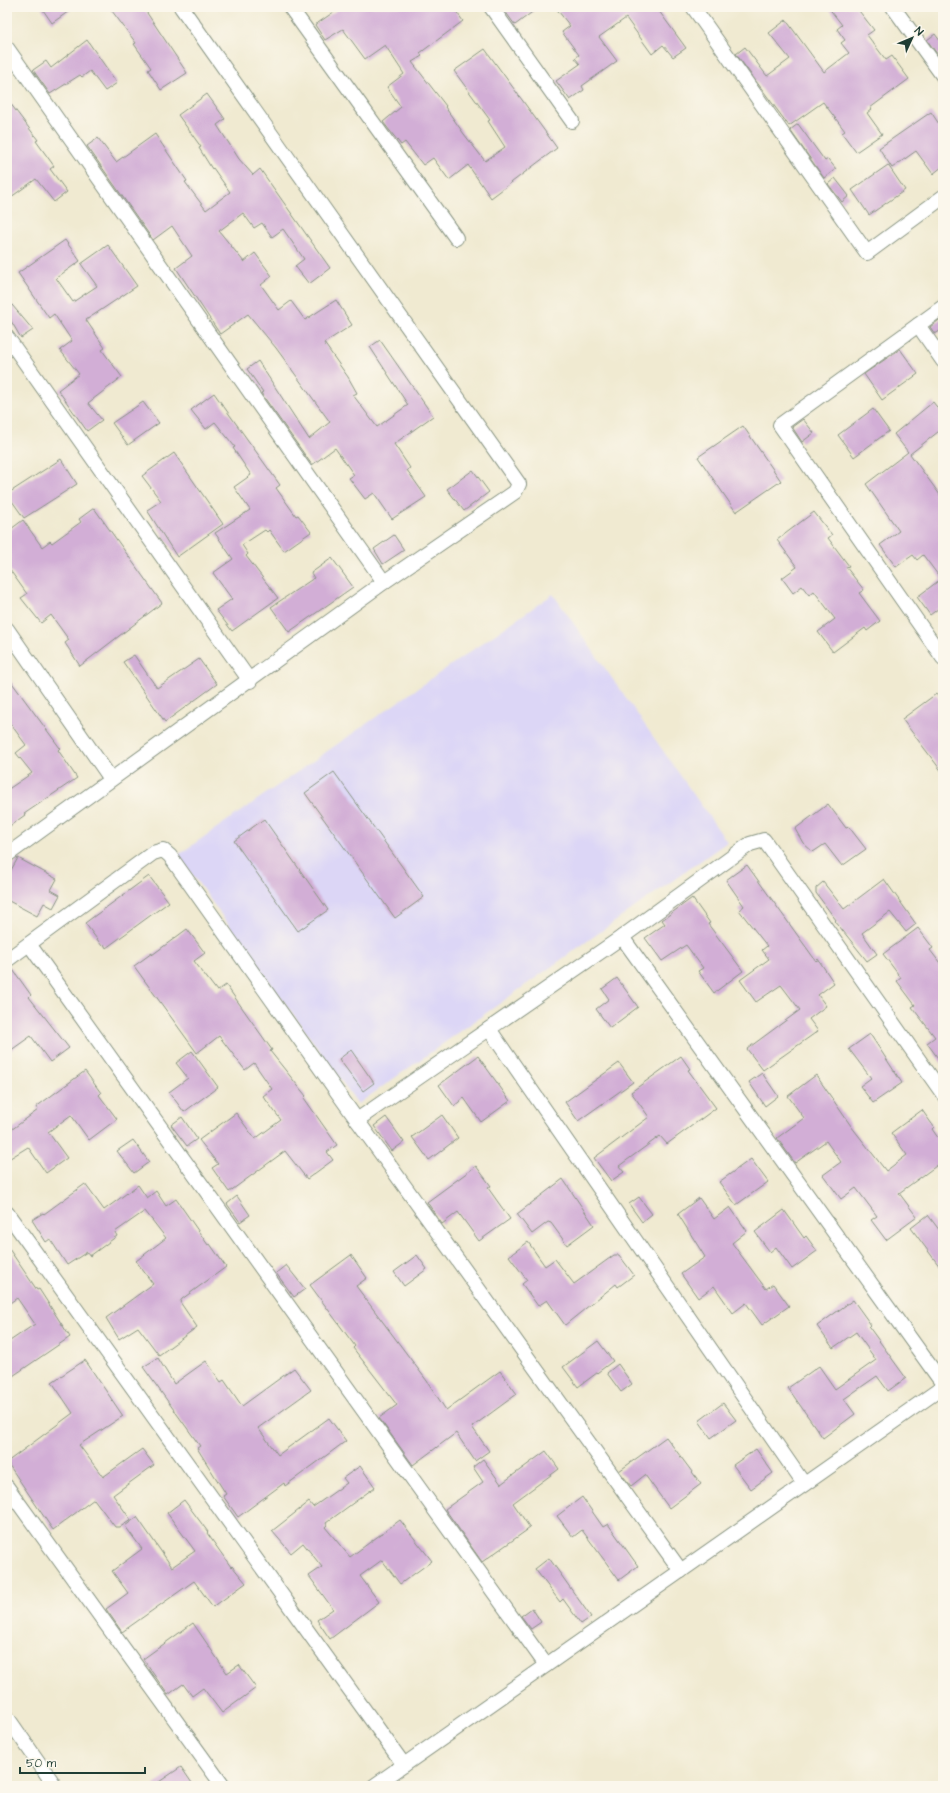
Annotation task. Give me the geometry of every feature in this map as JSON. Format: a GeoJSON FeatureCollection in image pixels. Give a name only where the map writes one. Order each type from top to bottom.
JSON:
{"type":"FeatureCollection","features":[{"type":"Feature","properties":{"kind":"street"},"geometry":{"type":"LineString","coordinates":[[7,855],[111,779],[250,681],[384,582],[515,492],[519,484],[182,7]]}},
{"type":"Feature","properties":{"kind":"street"},"geometry":{"type":"LineString","coordinates":[[290,7],[456,238]]}},
{"type":"Feature","properties":{"kind":"street"},"geometry":{"type":"LineString","coordinates":[[491,7],[572,121]]}},
{"type":"Feature","properties":{"kind":"street"},"geometry":{"type":"LineString","coordinates":[[693,7],[867,253],[943,197]]}},
{"type":"Feature","properties":{"kind":"street"},"geometry":{"type":"LineString","coordinates":[[893,7],[943,76]]}},
{"type":"Feature","properties":{"kind":"street"},"geometry":{"type":"LineString","coordinates":[[7,48],[384,582]]}},
{"type":"Feature","properties":{"kind":"street"},"geometry":{"type":"LineString","coordinates":[[943,307],[780,425],[943,658]]}},
{"type":"Feature","properties":{"kind":"street"},"geometry":{"type":"LineString","coordinates":[[918,325],[943,361]]}},
{"type":"Feature","properties":{"kind":"street"},"geometry":{"type":"LineString","coordinates":[[7,337],[250,681]]}},
{"type":"Feature","properties":{"kind":"street"},"geometry":{"type":"LineString","coordinates":[[7,629],[111,779]]}},
{"type":"Feature","properties":{"kind":"street"},"geometry":{"type":"LineString","coordinates":[[356,1120],[622,937],[750,844],[764,840],[943,1094]]}},
{"type":"Feature","properties":{"kind":"street"},"geometry":{"type":"LineString","coordinates":[[7,960],[153,853],[163,850],[170,856],[356,1120],[681,1571]]}},
{"type":"Feature","properties":{"kind":"street"},"geometry":{"type":"LineString","coordinates":[[622,937],[943,1384]]}},
{"type":"Feature","properties":{"kind":"street"},"geometry":{"type":"LineString","coordinates":[[29,944],[546,1665]]}},
{"type":"Feature","properties":{"kind":"street"},"geometry":{"type":"LineString","coordinates":[[489,1029],[804,1484]]}},
{"type":"Feature","properties":{"kind":"street"},"geometry":{"type":"LineString","coordinates":[[7,1213],[404,1765]]}},
{"type":"Feature","properties":{"kind":"street"},"geometry":{"type":"LineString","coordinates":[[374,1786],[943,1387]]}},
{"type":"Feature","properties":{"kind":"street"},"geometry":{"type":"LineString","coordinates":[[7,1487],[223,1786]]}},
{"type":"Feature","properties":{"kind":"street"},"geometry":{"type":"LineString","coordinates":[[7,1717],[55,1786]]}},
{"type":"Feature","properties":{"kind":"shaded area"},"geometry":{"type":"Polygon","coordinates":[[[553,594],[727,842],[358,1104],[178,855],[553,594]]]}},
{"type":"Feature","properties":{"kind":"building"},"geometry":{"type":"Polygon","coordinates":[[[41,7],[75,7],[52,23],[41,7]]]}},
{"type":"Feature","properties":{"kind":"building"},"geometry":{"type":"Polygon","coordinates":[[[109,7],[143,7],[187,73],[161,90],[148,70],[151,68],[134,44],[136,43],[109,7]]]}},
{"type":"Feature","properties":{"kind":"building"},"geometry":{"type":"Polygon","coordinates":[[[341,7],[453,7],[463,21],[420,53],[422,56],[412,62],[446,106],[445,107],[464,134],[485,161],[505,147],[488,121],[490,120],[454,71],[485,49],[557,148],[491,198],[468,165],[449,180],[433,158],[423,165],[405,142],[401,145],[383,122],[401,107],[387,87],[404,74],[385,45],[365,59],[343,29],[325,40],[315,25],[341,7]]]}},
{"type":"Feature","properties":{"kind":"building"},"geometry":{"type":"Polygon","coordinates":[[[502,7],[539,7],[515,25],[502,7]]]}},
{"type":"Feature","properties":{"kind":"building"},"geometry":{"type":"Polygon","coordinates":[[[555,7],[656,7],[686,48],[673,57],[663,45],[652,54],[626,18],[599,37],[617,61],[582,86],[584,90],[570,100],[556,81],[580,64],[575,58],[579,55],[562,32],[570,26],[555,7]]]}},
{"type":"Feature","properties":{"kind":"building"},"geometry":{"type":"Polygon","coordinates":[[[828,7],[856,7],[874,30],[867,35],[886,60],[892,56],[909,79],[870,108],[872,109],[867,113],[882,134],[856,152],[842,133],[845,131],[823,102],[789,126],[736,54],[745,47],[767,76],[790,59],[769,33],[786,20],[824,72],[849,53],[841,43],[845,40],[837,29],[842,25],[828,7]]]}},
{"type":"Feature","properties":{"kind":"building"},"geometry":{"type":"Polygon","coordinates":[[[935,34],[943,45],[943,62],[927,40],[935,34]]]}},
{"type":"Feature","properties":{"kind":"building"},"geometry":{"type":"Polygon","coordinates":[[[87,40],[117,83],[105,91],[90,71],[82,77],[80,75],[50,94],[33,70],[46,61],[51,68],[87,40]]]}},
{"type":"Feature","properties":{"kind":"building"},"geometry":{"type":"Polygon","coordinates":[[[207,94],[225,119],[217,125],[239,159],[253,175],[260,169],[330,268],[309,284],[295,266],[304,259],[283,229],[272,237],[262,223],[254,228],[243,213],[219,231],[244,262],[255,253],[272,276],[261,285],[279,310],[291,301],[305,320],[336,300],[352,325],[324,343],[348,377],[357,393],[353,395],[377,427],[408,405],[370,347],[380,340],[433,416],[394,444],[410,468],[407,470],[426,497],[392,519],[374,493],[365,499],[349,478],[354,475],[335,448],[312,465],[261,393],[263,392],[247,369],[258,361],[309,439],[330,422],[276,348],[248,314],[220,334],[176,268],[192,256],[172,226],[153,240],[87,146],[98,138],[116,162],[155,134],[187,181],[185,182],[206,210],[230,192],[213,168],[212,169],[199,148],[201,147],[178,115],[207,94]]]}},
{"type":"Feature","properties":{"kind":"building"},"geometry":{"type":"Polygon","coordinates":[[[7,99],[38,140],[36,141],[54,166],[50,169],[67,192],[54,202],[36,179],[7,200],[7,99]]]}},
{"type":"Feature","properties":{"kind":"building"},"geometry":{"type":"Polygon","coordinates":[[[931,112],[943,130],[943,166],[933,174],[916,151],[892,168],[879,148],[931,112]]]}},
{"type":"Feature","properties":{"kind":"building"},"geometry":{"type":"Polygon","coordinates":[[[798,124],[825,161],[828,159],[836,169],[824,178],[790,130],[798,124]]]}},
{"type":"Feature","properties":{"kind":"building"},"geometry":{"type":"Polygon","coordinates":[[[888,165],[905,190],[869,215],[852,190],[888,165]]]}},
{"type":"Feature","properties":{"kind":"building"},"geometry":{"type":"Polygon","coordinates":[[[835,178],[849,196],[842,202],[828,184],[835,178]]]}},
{"type":"Feature","properties":{"kind":"building"},"geometry":{"type":"Polygon","coordinates":[[[65,240],[80,261],[56,278],[73,302],[97,286],[81,264],[108,245],[137,286],[86,320],[105,348],[102,350],[122,377],[88,403],[102,420],[87,431],[58,390],[79,374],[60,350],[72,341],[54,314],[49,318],[18,273],[65,240]]]}},
{"type":"Feature","properties":{"kind":"building"},"geometry":{"type":"Polygon","coordinates":[[[7,299],[33,330],[21,338],[7,314],[7,299]]]}},
{"type":"Feature","properties":{"kind":"building"},"geometry":{"type":"Polygon","coordinates":[[[943,317],[943,329],[935,334],[930,327],[943,317]]]}},
{"type":"Feature","properties":{"kind":"building"},"geometry":{"type":"Polygon","coordinates":[[[900,349],[918,374],[882,400],[864,374],[900,349]]]}},
{"type":"Feature","properties":{"kind":"building"},"geometry":{"type":"Polygon","coordinates":[[[214,393],[280,485],[276,488],[296,516],[298,515],[311,532],[284,551],[269,530],[267,532],[265,530],[242,545],[248,554],[246,556],[278,598],[232,631],[216,610],[232,599],[213,573],[233,559],[215,533],[250,510],[234,487],[251,475],[233,448],[235,447],[215,422],[206,429],[191,410],[214,393]]]}},
{"type":"Feature","properties":{"kind":"building"},"geometry":{"type":"Polygon","coordinates":[[[143,402],[159,423],[128,445],[112,423],[143,402]]]}},
{"type":"Feature","properties":{"kind":"building"},"geometry":{"type":"Polygon","coordinates":[[[933,402],[943,415],[943,428],[910,454],[943,499],[943,605],[930,615],[917,597],[941,579],[923,555],[917,560],[913,555],[896,567],[880,545],[899,531],[866,484],[908,452],[894,434],[933,402]]]}},
{"type":"Feature","properties":{"kind":"building"},"geometry":{"type":"Polygon","coordinates":[[[873,409],[889,431],[854,457],[838,435],[873,409]]]}},
{"type":"Feature","properties":{"kind":"building"},"geometry":{"type":"Polygon","coordinates":[[[803,419],[814,433],[802,442],[792,427],[803,419]]]}},
{"type":"Feature","properties":{"kind":"building"},"geometry":{"type":"Polygon","coordinates":[[[743,426],[781,481],[736,512],[698,457],[743,426]]]}},
{"type":"Feature","properties":{"kind":"building"},"geometry":{"type":"Polygon","coordinates":[[[174,453],[223,524],[177,557],[147,510],[161,501],[142,476],[174,453]]]}},
{"type":"Feature","properties":{"kind":"building"},"geometry":{"type":"Polygon","coordinates":[[[61,459],[77,484],[24,518],[7,494],[61,459]]]}},
{"type":"Feature","properties":{"kind":"building"},"geometry":{"type":"Polygon","coordinates":[[[473,470],[489,492],[464,511],[447,489],[473,470]]]}},
{"type":"Feature","properties":{"kind":"building"},"geometry":{"type":"Polygon","coordinates":[[[94,508],[162,603],[80,666],[65,643],[69,640],[51,615],[41,623],[21,598],[27,594],[7,566],[7,532],[23,520],[42,547],[50,541],[52,543],[81,522],[79,519],[94,508]]]}},
{"type":"Feature","properties":{"kind":"building"},"geometry":{"type":"Polygon","coordinates":[[[814,512],[832,535],[828,538],[849,566],[846,567],[864,590],[859,593],[880,621],[867,631],[865,628],[833,652],[818,632],[835,619],[814,591],[809,595],[802,586],[793,593],[782,578],[797,567],[777,540],[814,512]]]}},
{"type":"Feature","properties":{"kind":"building"},"geometry":{"type":"Polygon","coordinates":[[[394,535],[404,550],[383,564],[374,549],[394,535]]]}},
{"type":"Feature","properties":{"kind":"building"},"geometry":{"type":"Polygon","coordinates":[[[332,558],[353,587],[289,632],[271,607],[314,578],[311,573],[332,558]]]}},
{"type":"Feature","properties":{"kind":"building"},"geometry":{"type":"Polygon","coordinates":[[[134,655],[157,688],[199,659],[217,684],[165,722],[123,662],[134,655]]]}},
{"type":"Feature","properties":{"kind":"building"},"geometry":{"type":"Polygon","coordinates":[[[7,676],[60,748],[58,750],[77,778],[24,814],[25,815],[7,828],[7,790],[32,773],[16,753],[26,745],[7,719],[7,676]]]}},
{"type":"Feature","properties":{"kind":"building"},"geometry":{"type":"Polygon","coordinates":[[[936,694],[943,703],[943,773],[902,719],[936,694]]]}},
{"type":"Feature","properties":{"kind":"building"},"geometry":{"type":"Polygon","coordinates":[[[334,772],[424,897],[395,918],[305,793],[334,772]]]}},
{"type":"Feature","properties":{"kind":"building"},"geometry":{"type":"Polygon","coordinates":[[[828,804],[846,828],[849,827],[866,849],[842,866],[825,844],[813,852],[803,843],[795,829],[828,804]]]}},
{"type":"Feature","properties":{"kind":"building"},"geometry":{"type":"Polygon","coordinates":[[[264,819],[328,910],[298,931],[234,841],[264,819]]]}},
{"type":"Feature","properties":{"kind":"building"},"geometry":{"type":"Polygon","coordinates":[[[18,858],[57,879],[51,890],[60,895],[53,908],[44,903],[37,916],[7,900],[7,877],[18,858]]]}},
{"type":"Feature","properties":{"kind":"building"},"geometry":{"type":"Polygon","coordinates":[[[747,865],[816,961],[818,959],[834,983],[818,995],[826,1006],[809,1019],[818,1031],[763,1070],[747,1049],[800,1010],[781,985],[756,1002],[740,980],[769,959],[762,950],[767,946],[739,910],[744,906],[726,880],[747,865]]]}},
{"type":"Feature","properties":{"kind":"building"},"geometry":{"type":"Polygon","coordinates":[[[149,876],[169,902],[106,948],[104,944],[102,946],[85,923],[149,876]]]}},
{"type":"Feature","properties":{"kind":"building"},"geometry":{"type":"Polygon","coordinates":[[[884,879],[916,924],[906,932],[890,912],[862,933],[877,954],[867,961],[835,921],[836,920],[816,893],[816,888],[823,882],[844,909],[884,879]]]}},
{"type":"Feature","properties":{"kind":"building"},"geometry":{"type":"Polygon","coordinates":[[[692,898],[710,923],[708,924],[743,971],[714,993],[698,971],[703,968],[686,945],[662,961],[645,938],[665,924],[662,920],[692,898]]]}},
{"type":"Feature","properties":{"kind":"building"},"geometry":{"type":"Polygon","coordinates":[[[918,928],[933,948],[930,950],[943,967],[943,1065],[927,1043],[935,1037],[912,1007],[915,1005],[897,981],[901,978],[883,954],[918,928]]]}},
{"type":"Feature","properties":{"kind":"building"},"geometry":{"type":"Polygon","coordinates":[[[187,929],[205,953],[194,961],[217,991],[226,985],[272,1050],[270,1051],[306,1096],[304,1098],[337,1145],[327,1152],[333,1160],[307,1179],[285,1151],[229,1192],[212,1168],[218,1164],[199,1140],[236,1113],[255,1139],[281,1120],[263,1096],[272,1089],[254,1063],[245,1070],[219,1036],[197,1053],[134,966],[152,953],[152,955],[187,929]]]}},
{"type":"Feature","properties":{"kind":"building"},"geometry":{"type":"Polygon","coordinates":[[[11,967],[31,995],[29,997],[69,1048],[50,1062],[31,1036],[7,1053],[7,968],[11,967]]]}},
{"type":"Feature","properties":{"kind":"building"},"geometry":{"type":"Polygon","coordinates":[[[617,978],[638,1007],[610,1028],[596,1009],[609,999],[602,989],[617,978]]]}},
{"type":"Feature","properties":{"kind":"building"},"geometry":{"type":"Polygon","coordinates":[[[870,1034],[902,1083],[873,1103],[860,1086],[871,1078],[849,1049],[870,1034]]]}},
{"type":"Feature","properties":{"kind":"building"},"geometry":{"type":"Polygon","coordinates":[[[351,1050],[374,1083],[363,1091],[339,1059],[351,1050]]]}},
{"type":"Feature","properties":{"kind":"building"},"geometry":{"type":"Polygon","coordinates":[[[192,1051],[218,1087],[184,1112],[169,1092],[188,1078],[176,1063],[192,1051]]]}},
{"type":"Feature","properties":{"kind":"building"},"geometry":{"type":"Polygon","coordinates":[[[478,1056],[510,1101],[481,1122],[464,1098],[454,1106],[439,1085],[478,1056]]]}},
{"type":"Feature","properties":{"kind":"building"},"geometry":{"type":"Polygon","coordinates":[[[681,1056],[690,1069],[688,1070],[716,1108],[667,1144],[660,1136],[619,1166],[624,1172],[611,1181],[594,1158],[649,1117],[631,1092],[681,1056]]]}},
{"type":"Feature","properties":{"kind":"building"},"geometry":{"type":"Polygon","coordinates":[[[619,1063],[633,1082],[578,1121],[565,1102],[619,1063]]]}},
{"type":"Feature","properties":{"kind":"building"},"geometry":{"type":"Polygon","coordinates":[[[85,1071],[101,1093],[99,1095],[117,1119],[89,1140],[71,1115],[48,1132],[67,1158],[46,1173],[28,1147],[7,1160],[7,1133],[38,1110],[36,1107],[85,1071]]]}},
{"type":"Feature","properties":{"kind":"building"},"geometry":{"type":"Polygon","coordinates":[[[762,1073],[778,1096],[765,1106],[749,1082],[762,1073]]]}},
{"type":"Feature","properties":{"kind":"building"},"geometry":{"type":"Polygon","coordinates":[[[816,1075],[851,1126],[886,1171],[907,1155],[891,1133],[922,1110],[934,1127],[932,1129],[943,1145],[943,1161],[899,1193],[917,1217],[886,1240],[871,1220],[877,1216],[856,1188],[841,1199],[823,1175],[841,1162],[826,1141],[795,1163],[777,1138],[804,1118],[788,1096],[816,1075]]]}},
{"type":"Feature","properties":{"kind":"building"},"geometry":{"type":"Polygon","coordinates":[[[442,1115],[458,1138],[429,1160],[412,1137],[442,1115]]]}},
{"type":"Feature","properties":{"kind":"building"},"geometry":{"type":"Polygon","coordinates":[[[182,1117],[197,1139],[187,1146],[171,1125],[182,1117]]]}},
{"type":"Feature","properties":{"kind":"building"},"geometry":{"type":"Polygon","coordinates":[[[386,1117],[404,1142],[392,1151],[374,1126],[386,1117]]]}},
{"type":"Feature","properties":{"kind":"building"},"geometry":{"type":"Polygon","coordinates":[[[133,1140],[149,1162],[134,1173],[117,1151],[133,1140]]]}},
{"type":"Feature","properties":{"kind":"building"},"geometry":{"type":"Polygon","coordinates":[[[751,1159],[768,1182],[736,1205],[719,1182],[751,1159]]]}},
{"type":"Feature","properties":{"kind":"building"},"geometry":{"type":"Polygon","coordinates":[[[476,1166],[491,1186],[488,1188],[510,1219],[479,1241],[458,1212],[442,1224],[427,1202],[476,1166]]]}},
{"type":"Feature","properties":{"kind":"building"},"geometry":{"type":"Polygon","coordinates":[[[563,1179],[594,1225],[567,1245],[551,1223],[548,1222],[532,1234],[517,1214],[563,1179]]]}},
{"type":"Feature","properties":{"kind":"building"},"geometry":{"type":"Polygon","coordinates":[[[85,1184],[104,1210],[138,1185],[147,1198],[156,1191],[166,1206],[176,1199],[208,1245],[210,1244],[226,1267],[182,1299],[180,1302],[197,1327],[159,1355],[138,1327],[119,1339],[106,1318],[153,1284],[136,1261],[166,1238],[145,1211],[115,1232],[117,1236],[90,1256],[87,1252],[67,1265],[50,1239],[46,1242],[32,1220],[43,1213],[44,1214],[85,1184]]]}},
{"type":"Feature","properties":{"kind":"building"},"geometry":{"type":"Polygon","coordinates":[[[237,1196],[250,1215],[240,1222],[227,1204],[237,1196]]]}},
{"type":"Feature","properties":{"kind":"building"},"geometry":{"type":"Polygon","coordinates":[[[639,1197],[652,1214],[642,1222],[629,1204],[639,1197]]]}},
{"type":"Feature","properties":{"kind":"building"},"geometry":{"type":"Polygon","coordinates":[[[699,1198],[714,1219],[730,1207],[747,1231],[732,1243],[766,1289],[773,1284],[789,1306],[762,1325],[746,1303],[733,1313],[714,1286],[698,1298],[681,1274],[705,1257],[678,1214],[699,1198]]]}},
{"type":"Feature","properties":{"kind":"building"},"geometry":{"type":"Polygon","coordinates":[[[784,1210],[804,1238],[806,1236],[817,1251],[792,1269],[776,1247],[770,1252],[755,1232],[784,1210]]]}},
{"type":"Feature","properties":{"kind":"building"},"geometry":{"type":"Polygon","coordinates":[[[928,1215],[943,1235],[943,1271],[911,1228],[928,1215]]]}},
{"type":"Feature","properties":{"kind":"building"},"geometry":{"type":"Polygon","coordinates":[[[528,1242],[545,1266],[555,1259],[574,1284],[614,1255],[619,1255],[634,1275],[618,1287],[616,1284],[565,1325],[547,1300],[538,1306],[522,1284],[527,1280],[509,1256],[528,1242]]]}},
{"type":"Feature","properties":{"kind":"building"},"geometry":{"type":"Polygon","coordinates":[[[7,1246],[37,1290],[39,1289],[70,1337],[7,1380],[7,1343],[35,1324],[17,1298],[7,1305],[7,1246]]]}},
{"type":"Feature","properties":{"kind":"building"},"geometry":{"type":"Polygon","coordinates":[[[351,1255],[367,1278],[356,1286],[427,1381],[446,1410],[500,1371],[517,1394],[472,1427],[489,1451],[475,1461],[456,1433],[413,1465],[379,1418],[397,1405],[353,1348],[355,1346],[310,1285],[351,1255]]]}},
{"type":"Feature","properties":{"kind":"building"},"geometry":{"type":"Polygon","coordinates":[[[417,1255],[427,1269],[404,1286],[394,1272],[417,1255]]]}},
{"type":"Feature","properties":{"kind":"building"},"geometry":{"type":"Polygon","coordinates":[[[286,1265],[305,1289],[294,1297],[276,1273],[286,1265]]]}},
{"type":"Feature","properties":{"kind":"building"},"geometry":{"type":"Polygon","coordinates":[[[853,1300],[871,1325],[869,1327],[906,1378],[888,1391],[877,1376],[844,1399],[855,1414],[823,1438],[788,1388],[819,1366],[835,1389],[876,1360],[856,1332],[833,1348],[817,1326],[853,1300]]]}},
{"type":"Feature","properties":{"kind":"building"},"geometry":{"type":"Polygon","coordinates":[[[598,1341],[613,1361],[578,1387],[563,1367],[598,1341]]]}},
{"type":"Feature","properties":{"kind":"building"},"geometry":{"type":"Polygon","coordinates":[[[158,1358],[174,1384],[206,1361],[221,1382],[224,1380],[242,1406],[294,1368],[311,1390],[258,1428],[278,1455],[329,1418],[346,1441],[285,1486],[284,1483],[238,1517],[223,1496],[226,1494],[197,1448],[200,1446],[143,1367],[158,1358]]]}},
{"type":"Feature","properties":{"kind":"building"},"geometry":{"type":"Polygon","coordinates":[[[85,1360],[123,1416],[79,1445],[103,1477],[142,1449],[154,1465],[113,1495],[131,1520],[120,1527],[115,1527],[94,1499],[53,1530],[7,1462],[73,1413],[52,1382],[85,1360]]]}},
{"type":"Feature","properties":{"kind":"building"},"geometry":{"type":"Polygon","coordinates":[[[618,1364],[632,1384],[621,1392],[607,1373],[618,1364]]]}},
{"type":"Feature","properties":{"kind":"building"},"geometry":{"type":"Polygon","coordinates":[[[723,1403],[736,1420],[711,1438],[699,1421],[723,1403]]]}},
{"type":"Feature","properties":{"kind":"building"},"geometry":{"type":"Polygon","coordinates":[[[666,1437],[701,1484],[669,1508],[645,1475],[631,1486],[619,1471],[666,1437]]]}},
{"type":"Feature","properties":{"kind":"building"},"geometry":{"type":"Polygon","coordinates":[[[756,1449],[773,1473],[751,1489],[733,1465],[756,1449]]]}},
{"type":"Feature","properties":{"kind":"building"},"geometry":{"type":"Polygon","coordinates":[[[546,1451],[559,1469],[513,1503],[530,1528],[482,1562],[445,1509],[483,1482],[473,1467],[483,1459],[501,1484],[546,1451]]]}},
{"type":"Feature","properties":{"kind":"building"},"geometry":{"type":"Polygon","coordinates":[[[360,1466],[375,1487],[326,1523],[327,1525],[325,1527],[350,1557],[400,1520],[432,1561],[400,1584],[382,1560],[360,1576],[379,1602],[330,1639],[317,1620],[333,1609],[309,1576],[322,1567],[303,1543],[291,1553],[272,1531],[309,1502],[313,1507],[347,1483],[343,1478],[360,1466]]]}},
{"type":"Feature","properties":{"kind":"building"},"geometry":{"type":"Polygon","coordinates":[[[582,1497],[603,1527],[608,1524],[638,1566],[619,1580],[582,1530],[573,1537],[557,1516],[582,1497]]]}},
{"type":"Feature","properties":{"kind":"building"},"geometry":{"type":"Polygon","coordinates":[[[184,1500],[208,1532],[207,1533],[231,1567],[232,1566],[246,1583],[213,1607],[194,1581],[122,1632],[106,1609],[128,1593],[112,1571],[142,1549],[125,1526],[137,1517],[172,1567],[195,1551],[167,1513],[184,1500]]]}},
{"type":"Feature","properties":{"kind":"building"},"geometry":{"type":"Polygon","coordinates":[[[549,1558],[591,1617],[581,1624],[563,1599],[560,1602],[535,1569],[549,1558]]]}},
{"type":"Feature","properties":{"kind":"building"},"geometry":{"type":"Polygon","coordinates":[[[532,1608],[541,1622],[531,1629],[521,1616],[532,1608]]]}},
{"type":"Feature","properties":{"kind":"building"},"geometry":{"type":"Polygon","coordinates":[[[193,1623],[227,1673],[239,1665],[256,1688],[222,1713],[203,1688],[192,1696],[183,1684],[168,1695],[143,1659],[193,1623]]]}},
{"type":"Feature","properties":{"kind":"building"},"geometry":{"type":"Polygon","coordinates":[[[181,1767],[194,1786],[153,1786],[181,1767]]]}}]}
